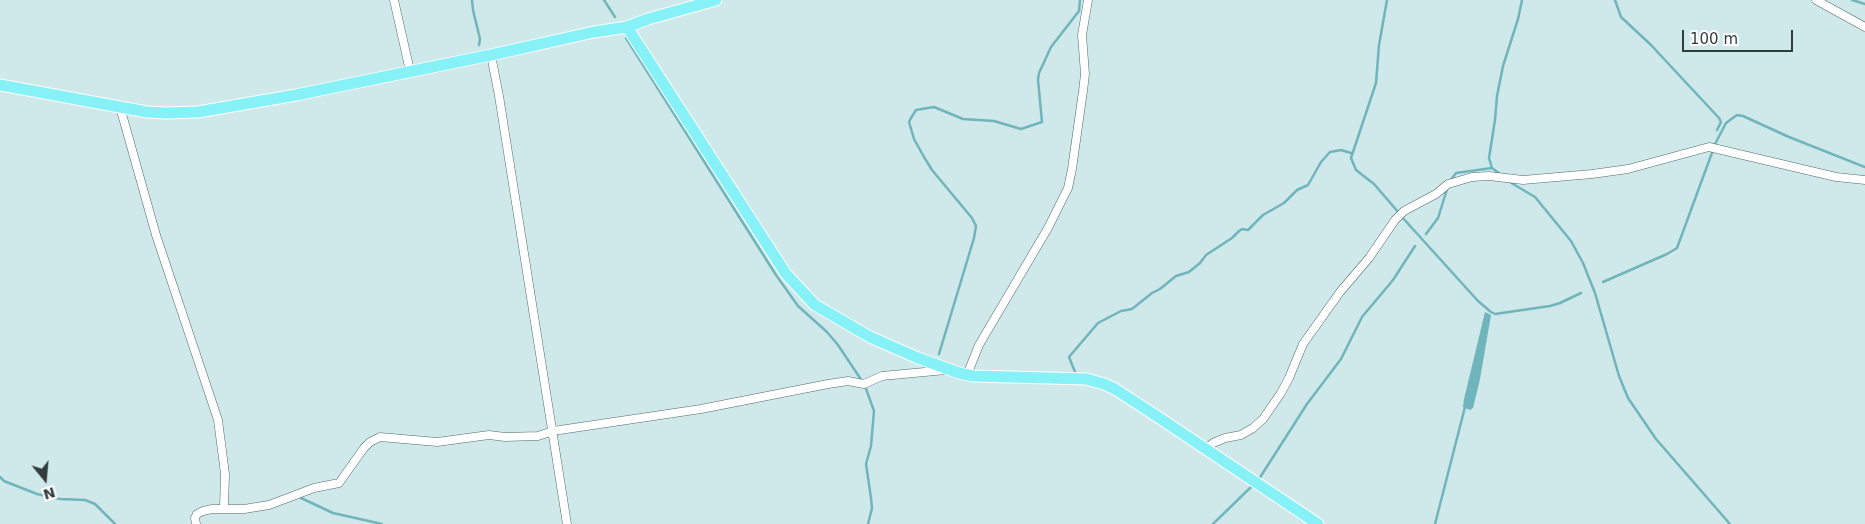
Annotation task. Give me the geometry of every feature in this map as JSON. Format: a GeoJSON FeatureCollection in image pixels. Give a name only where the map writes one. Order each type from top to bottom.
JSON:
{"type":"FeatureCollection","features":[{"type":"Feature","properties":{"kind":"main road"},"geometry":{"type":"LineString","coordinates":[[0,85],[120,107],[166,113],[198,112],[296,95],[594,32],[627,27],[648,19],[716,0]]}},
{"type":"Feature","properties":{"kind":"main road"},"geometry":{"type":"LineString","coordinates":[[627,27],[783,269],[815,305],[852,327],[910,355],[949,370],[967,375],[1076,378],[1095,381],[1115,389],[1318,524]]}},
{"type":"Feature","properties":{"kind":"street"},"geometry":{"type":"LineString","coordinates":[[394,0],[410,71]]}},
{"type":"Feature","properties":{"kind":"street"},"geometry":{"type":"LineString","coordinates":[[967,375],[979,344],[1048,228],[1068,188],[1083,91],[1082,35],[1088,0]]}},
{"type":"Feature","properties":{"kind":"street"},"geometry":{"type":"LineString","coordinates":[[1816,0],[1865,27]]}},
{"type":"Feature","properties":{"kind":"street"},"geometry":{"type":"LineString","coordinates":[[491,55],[567,524]]}},
{"type":"Feature","properties":{"kind":"street"},"geometry":{"type":"LineString","coordinates":[[120,107],[156,235],[218,420],[225,474],[224,508]]}},
{"type":"Feature","properties":{"kind":"street"},"geometry":{"type":"LineString","coordinates":[[1206,449],[1224,438],[1242,435],[1263,419],[1281,393],[1303,344],[1322,316],[1369,258],[1395,220],[1404,211],[1436,194],[1448,184],[1472,177],[1489,176],[1523,180],[1628,169],[1709,147],[1836,177],[1865,180]]}},
{"type":"Feature","properties":{"kind":"street"},"geometry":{"type":"LineString","coordinates":[[196,524],[195,518],[199,512],[269,505],[314,488],[339,483],[364,448],[370,442],[380,437],[438,442],[489,435],[505,437],[532,436],[702,409],[842,381],[864,384],[882,376],[949,370]]}},
{"type":"Feature","properties":{"kind":"water"},"geometry":{"type":"Polygon","coordinates":[[[1485,312],[1491,315],[1480,379],[1473,408],[1470,410],[1463,407],[1464,399],[1485,312]]]}},
{"type":"Feature","properties":{"kind":"waterway"},"geometry":{"type":"LineString","coordinates":[[472,0],[480,39],[479,45]]}},
{"type":"Feature","properties":{"kind":"waterway"},"geometry":{"type":"LineString","coordinates":[[604,0],[615,17]]}},
{"type":"Feature","properties":{"kind":"waterway"},"geometry":{"type":"LineString","coordinates":[[939,354],[976,226],[972,218],[932,170],[914,139],[909,122],[916,110],[934,107],[963,119],[994,121],[1021,129],[1042,122],[1039,73],[1051,47],[1079,11],[1080,0]]}},
{"type":"Feature","properties":{"kind":"waterway"},"geometry":{"type":"LineString","coordinates":[[1387,0],[1379,45],[1376,83],[1351,158],[1356,170],[1374,184],[1399,213]]}},
{"type":"Feature","properties":{"kind":"waterway"},"geometry":{"type":"LineString","coordinates":[[1500,174],[1492,168],[1489,158],[1503,66],[1522,0]]}},
{"type":"Feature","properties":{"kind":"waterway"},"geometry":{"type":"LineString","coordinates":[[1615,0],[1621,17],[1651,45],[1719,118],[1721,122],[1717,130]]}},
{"type":"Feature","properties":{"kind":"waterway"},"geometry":{"type":"LineString","coordinates":[[1852,0],[1865,4]]}},
{"type":"Feature","properties":{"kind":"waterway"},"geometry":{"type":"LineString","coordinates":[[626,38],[776,275],[798,306],[827,332],[838,345],[862,381]]}},
{"type":"Feature","properties":{"kind":"waterway"},"geometry":{"type":"LineString","coordinates":[[1714,146],[1726,123],[1737,115],[1865,167]]}},
{"type":"Feature","properties":{"kind":"waterway"},"geometry":{"type":"LineString","coordinates":[[1075,372],[1069,357],[1098,323],[1121,311],[1132,309],[1176,276],[1189,272],[1206,255],[1232,238],[1239,231],[1242,229],[1248,230],[1263,215],[1284,203],[1297,190],[1308,185],[1321,162],[1330,152],[1341,150],[1351,153]]}},
{"type":"Feature","properties":{"kind":"waterway"},"geometry":{"type":"LineString","coordinates":[[1603,282],[1677,248],[1713,150]]}},
{"type":"Feature","properties":{"kind":"waterway"},"geometry":{"type":"LineString","coordinates":[[1450,181],[1456,173],[1492,168]]}},
{"type":"Feature","properties":{"kind":"waterway"},"geometry":{"type":"LineString","coordinates":[[1508,181],[1535,197],[1571,241],[1583,263],[1595,293],[1619,376],[1628,398],[1656,439],[1730,524]]}},
{"type":"Feature","properties":{"kind":"waterway"},"geometry":{"type":"LineString","coordinates":[[1426,234],[1438,218],[1448,186]]}},
{"type":"Feature","properties":{"kind":"waterway"},"geometry":{"type":"LineString","coordinates":[[1402,217],[1478,301],[1495,314],[1550,306],[1581,293]]}},
{"type":"Feature","properties":{"kind":"waterway"},"geometry":{"type":"LineString","coordinates":[[1259,479],[1307,404],[1341,359],[1362,317],[1393,280],[1415,246]]}},
{"type":"Feature","properties":{"kind":"waterway"},"geometry":{"type":"LineString","coordinates":[[865,386],[874,411],[871,446],[866,464],[872,508],[868,524]]}},
{"type":"Feature","properties":{"kind":"waterway"},"geometry":{"type":"LineString","coordinates":[[1435,524],[1465,407]]}},
{"type":"Feature","properties":{"kind":"waterway"},"geometry":{"type":"LineString","coordinates":[[0,477],[4,481],[37,494],[60,499],[85,500],[95,504],[115,524]]}},
{"type":"Feature","properties":{"kind":"waterway"},"geometry":{"type":"LineString","coordinates":[[1213,524],[1251,487]]}},
{"type":"Feature","properties":{"kind":"waterway"},"geometry":{"type":"LineString","coordinates":[[301,498],[333,513],[382,524]]}}]}
